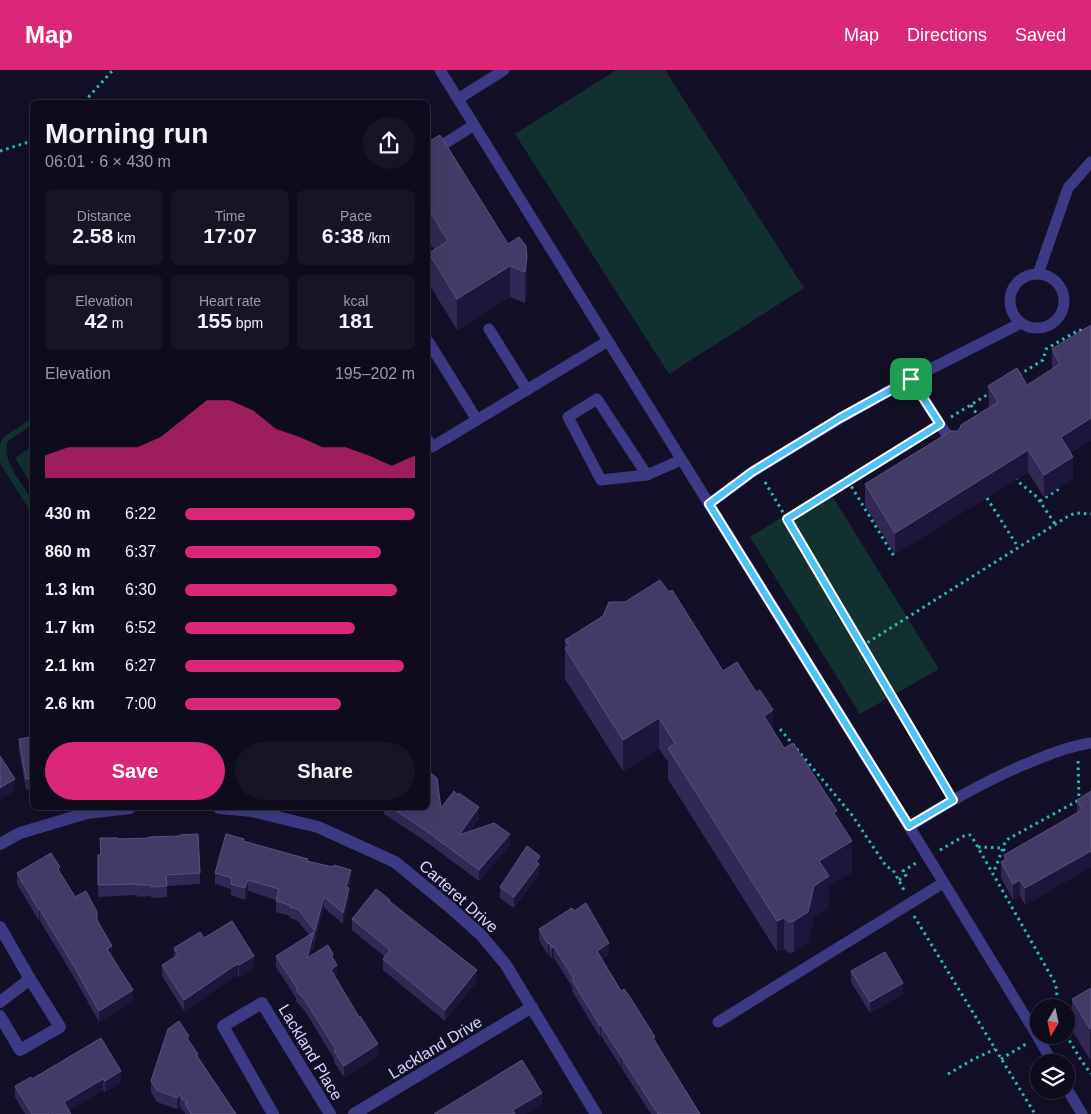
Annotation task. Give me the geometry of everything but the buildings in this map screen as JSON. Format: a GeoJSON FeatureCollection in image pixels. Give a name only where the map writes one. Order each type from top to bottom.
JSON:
{"type":"FeatureCollection","features":[{"type":"Feature","properties":{"kind":"street"},"geometry":{"type":"LineString","coordinates":[[0,844],[20,833],[87,812],[108,810]]}},
{"type":"Feature","properties":{"kind":"street","name":"Carteret Drive"},"geometry":{"type":"LineString","coordinates":[[241,810],[252,811],[318,828],[395,862],[452,908],[481,935],[506,965],[596,1114]]}},
{"type":"Feature","properties":{"kind":"street"},"geometry":{"type":"LineString","coordinates":[[0,926],[30,979],[60,1026],[20,1050],[0,1016]]}},
{"type":"Feature","properties":{"kind":"street"},"geometry":{"type":"LineString","coordinates":[[0,1002],[30,979]]}},
{"type":"Feature","properties":{"kind":"street","name":"Lackland Place"},"geometry":{"type":"LineString","coordinates":[[273,1114],[223,1026],[262,1003],[330,1114]]}},
{"type":"Feature","properties":{"kind":"street","name":"Lackland Drive"},"geometry":{"type":"LineString","coordinates":[[354,1114],[532,1007]]}},
{"type":"Feature","properties":{"kind":"lane"},"geometry":{"type":"LineString","coordinates":[[440,70],[909,826],[1048,1054]]}},
{"type":"Feature","properties":{"kind":"lane"},"geometry":{"type":"LineString","coordinates":[[458,99],[504,70]]}},
{"type":"Feature","properties":{"kind":"lane"},"geometry":{"type":"LineString","coordinates":[[430,153],[474,125]]}},
{"type":"Feature","properties":{"kind":"lane"},"geometry":{"type":"LineString","coordinates":[[1038,274],[1068,188],[1091,162]]}},
{"type":"Feature","properties":{"kind":"lane"},"geometry":{"type":"LineString","coordinates":[[1038,274],[1047,276],[1060,286],[1065,302],[1059,318],[1053,324],[1036,328],[1028,327],[1021,323],[1011,309],[1010,300],[1016,284],[1022,278],[1038,274]]}},
{"type":"Feature","properties":{"kind":"lane"},"geometry":{"type":"LineString","coordinates":[[709,504],[758,469],[840,418],[906,381],[1021,323]]}},
{"type":"Feature","properties":{"kind":"lane"},"geometry":{"type":"LineString","coordinates":[[489,329],[527,390]]}},
{"type":"Feature","properties":{"kind":"lane"},"geometry":{"type":"LineString","coordinates":[[430,444],[432,447],[608,342]]}},
{"type":"Feature","properties":{"kind":"lane"},"geometry":{"type":"LineString","coordinates":[[430,344],[477,420]]}},
{"type":"Feature","properties":{"kind":"lane"},"geometry":{"type":"LineString","coordinates":[[906,381],[940,424],[954,446]]}},
{"type":"Feature","properties":{"kind":"lane"},"geometry":{"type":"LineString","coordinates":[[647,475],[597,399],[568,417],[602,480],[647,475],[681,460]]}},
{"type":"Feature","properties":{"kind":"lane"},"geometry":{"type":"LineString","coordinates":[[909,826],[1000,775],[1046,755],[1078,745],[1091,744]]}},
{"type":"Feature","properties":{"kind":"lane"},"geometry":{"type":"LineString","coordinates":[[718,1022],[943,883]]}},
{"type":"Feature","properties":{"kind":"lane"},"geometry":{"type":"LineString","coordinates":[[1073,1099],[1082,1114]]}},
{"type":"Feature","properties":{"kind":"path"},"geometry":{"type":"LineString","coordinates":[[86,100],[113,70]]}},
{"type":"Feature","properties":{"kind":"path"},"geometry":{"type":"LineString","coordinates":[[0,151],[30,143]]}},
{"type":"Feature","properties":{"kind":"path"},"geometry":{"type":"LineString","coordinates":[[1011,380],[1043,360],[1046,350],[1079,330],[1091,331]]}},
{"type":"Feature","properties":{"kind":"path"},"geometry":{"type":"LineString","coordinates":[[955,415],[995,390]]}},
{"type":"Feature","properties":{"kind":"path"},"geometry":{"type":"LineString","coordinates":[[971,404],[981,420]]}},
{"type":"Feature","properties":{"kind":"path"},"geometry":{"type":"LineString","coordinates":[[787,519],[940,424]]}},
{"type":"Feature","properties":{"kind":"path"},"geometry":{"type":"LineString","coordinates":[[758,469],[953,800]]}},
{"type":"Feature","properties":{"kind":"path"},"geometry":{"type":"LineString","coordinates":[[1012,471],[1020,483],[1040,500],[1055,524]]}},
{"type":"Feature","properties":{"kind":"path"},"geometry":{"type":"LineString","coordinates":[[848,481],[895,558]]}},
{"type":"Feature","properties":{"kind":"path"},"geometry":{"type":"LineString","coordinates":[[1040,500],[1059,489]]}},
{"type":"Feature","properties":{"kind":"path"},"geometry":{"type":"LineString","coordinates":[[987,498],[1018,547]]}},
{"type":"Feature","properties":{"kind":"path"},"geometry":{"type":"LineString","coordinates":[[862,646],[1073,513],[1091,514]]}},
{"type":"Feature","properties":{"kind":"path"},"geometry":{"type":"LineString","coordinates":[[780,728],[842,802],[886,866],[893,870],[906,893]]}},
{"type":"Feature","properties":{"kind":"path"},"geometry":{"type":"LineString","coordinates":[[1078,745],[1078,800]]}},
{"type":"Feature","properties":{"kind":"path"},"geometry":{"type":"LineString","coordinates":[[992,874],[1005,842],[1078,800],[1085,802]]}},
{"type":"Feature","properties":{"kind":"path"},"geometry":{"type":"LineString","coordinates":[[936,853],[967,835],[972,837],[1055,983],[1057,999]]}},
{"type":"Feature","properties":{"kind":"path"},"geometry":{"type":"LineString","coordinates":[[978,847],[1003,848]]}},
{"type":"Feature","properties":{"kind":"path"},"geometry":{"type":"LineString","coordinates":[[1003,848],[1008,860]]}},
{"type":"Feature","properties":{"kind":"path"},"geometry":{"type":"LineString","coordinates":[[899,880],[906,875],[903,870],[912,865]]}},
{"type":"Feature","properties":{"kind":"path"},"geometry":{"type":"LineString","coordinates":[[913,914],[1034,1114]]}},
{"type":"Feature","properties":{"kind":"path"},"geometry":{"type":"LineString","coordinates":[[1075,1012],[1079,1010]]}},
{"type":"Feature","properties":{"kind":"path"},"geometry":{"type":"LineString","coordinates":[[1071,1044],[1091,1074]]}},
{"type":"Feature","properties":{"kind":"path"},"geometry":{"type":"LineString","coordinates":[[1001,1059],[1023,1045]]}},
{"type":"Feature","properties":{"kind":"path"},"geometry":{"type":"LineString","coordinates":[[948,1074],[995,1049]]}},
{"type":"Feature","properties":{"kind":"green space"},"geometry":{"type":"Polygon","coordinates":[[[616,70],[665,70],[804,288],[669,374],[515,134],[616,70]]]}},
{"type":"Feature","properties":{"kind":"green space"},"geometry":{"type":"Polygon","coordinates":[[[30,419],[30,426],[8,441],[6,449],[10,465],[30,497],[30,511],[0,463],[0,444],[4,437],[30,419]]]}},
{"type":"Feature","properties":{"kind":"green space"},"geometry":{"type":"Polygon","coordinates":[[[30,447],[30,482],[15,458],[30,447]]]}},
{"type":"Feature","properties":{"kind":"green space"},"geometry":{"type":"Polygon","coordinates":[[[828,489],[939,669],[860,714],[750,537],[828,489]]]}},
{"type":"Feature","properties":{"kind":"route"},"geometry":{"type":"LineString","coordinates":[[911,379],[940,424],[787,519],[953,800],[909,826],[709,504],[752,472],[840,418],[911,379]]}}]}
